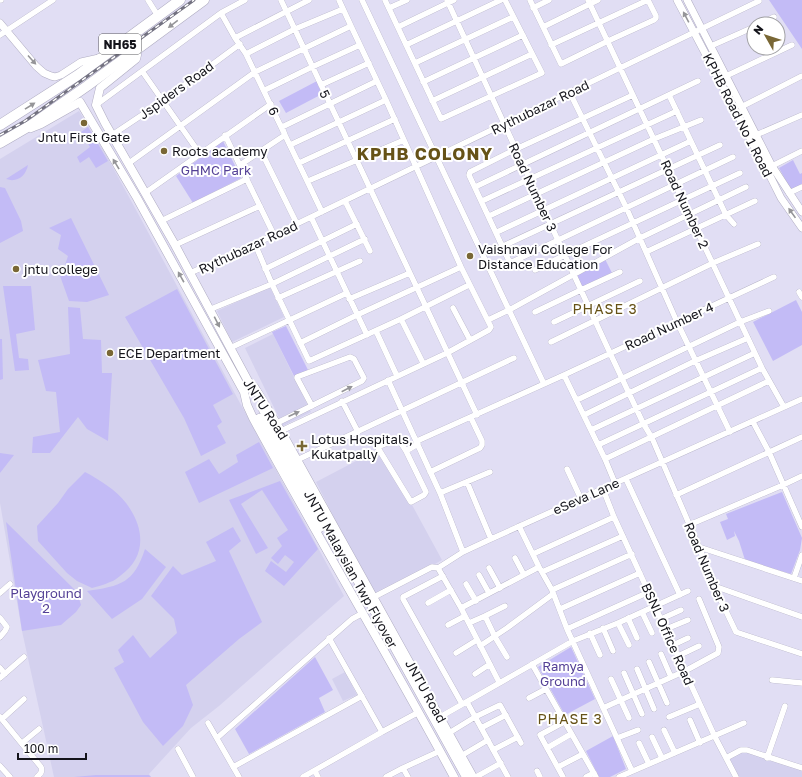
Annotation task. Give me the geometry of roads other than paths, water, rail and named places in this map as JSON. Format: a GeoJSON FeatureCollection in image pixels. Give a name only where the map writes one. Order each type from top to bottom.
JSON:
{"type":"FeatureCollection","features":[{"type":"Feature","properties":{"kind":"highway","name":"NH65"},"geometry":{"type":"LineString","coordinates":[[0,125],[60,87],[180,0]]}},
{"type":"Feature","properties":{"kind":"highway","name":"NH65"},"geometry":{"type":"LineString","coordinates":[[0,143],[26,128],[137,50],[204,0]]}},
{"type":"Feature","properties":{"kind":"main road","name":"KPHB Road No 1 Road"},"geometry":{"type":"LineString","coordinates":[[677,0],[781,198],[802,228]]}},
{"type":"Feature","properties":{"kind":"main road","name":"KPHB Road No 1 Road"},"geometry":{"type":"LineString","coordinates":[[687,0],[772,166],[802,212]]}},
{"type":"Feature","properties":{"kind":"main road"},"geometry":{"type":"LineString","coordinates":[[0,24],[3,33],[36,66],[44,73],[51,76],[55,77],[61,75],[82,62],[101,58]]}},
{"type":"Feature","properties":{"kind":"main road"},"geometry":{"type":"LineString","coordinates":[[87,114],[87,109],[90,106],[96,105],[100,88],[136,59],[137,50]]}},
{"type":"Feature","properties":{"kind":"main road","name":"JNTU Road"},"geometry":{"type":"LineString","coordinates":[[26,128],[33,128],[80,102],[125,179],[244,392],[252,418],[419,712],[454,777]]}},
{"type":"Feature","properties":{"kind":"main road","name":"JNTU Road"},"geometry":{"type":"LineString","coordinates":[[96,105],[211,309],[248,381],[255,388],[281,431],[473,777]]}},
{"type":"Feature","properties":{"kind":"main road"},"geometry":{"type":"LineString","coordinates":[[125,179],[135,174]]}},
{"type":"Feature","properties":{"kind":"main road","name":"JNTU Malaysian Twp Flyover"},"geometry":{"type":"LineString","coordinates":[[248,381],[253,399],[459,777]]}},
{"type":"Feature","properties":{"kind":"main road","name":"JNTU Malaysian Twp Flyover"},"geometry":{"type":"LineString","coordinates":[[244,392],[253,399],[466,777]]}},
{"type":"Feature","properties":{"kind":"street"},"geometry":{"type":"LineString","coordinates":[[3,33],[53,0]]}},
{"type":"Feature","properties":{"kind":"street"},"geometry":{"type":"LineString","coordinates":[[148,0],[158,16]]}},
{"type":"Feature","properties":{"kind":"street"},"geometry":{"type":"LineString","coordinates":[[96,105],[221,13],[245,0]]}},
{"type":"Feature","properties":{"kind":"street","name":"5"},"geometry":{"type":"LineString","coordinates":[[281,0],[447,352],[461,383],[482,441],[480,448],[430,472]]}},
{"type":"Feature","properties":{"kind":"street"},"geometry":{"type":"LineString","coordinates":[[235,38],[310,0]]}},
{"type":"Feature","properties":{"kind":"street"},"geometry":{"type":"LineString","coordinates":[[281,431],[423,364],[491,329],[491,325],[469,285],[395,119],[339,0]]}},
{"type":"Feature","properties":{"kind":"street"},"geometry":{"type":"LineString","coordinates":[[362,0],[544,384]]}},
{"type":"Feature","properties":{"kind":"street"},"geometry":{"type":"LineString","coordinates":[[385,0],[441,120],[542,73],[505,0]]}},
{"type":"Feature","properties":{"kind":"street"},"geometry":{"type":"LineString","coordinates":[[389,8],[407,0]]}},
{"type":"Feature","properties":{"kind":"street"},"geometry":{"type":"LineString","coordinates":[[406,45],[502,0]]}},
{"type":"Feature","properties":{"kind":"street"},"geometry":{"type":"LineString","coordinates":[[530,0],[533,8],[543,27],[551,45],[561,64],[656,18],[648,0],[551,45]]}},
{"type":"Feature","properties":{"kind":"street"},"geometry":{"type":"LineString","coordinates":[[533,8],[549,0]]}},
{"type":"Feature","properties":{"kind":"street"},"geometry":{"type":"LineString","coordinates":[[543,27],[589,2],[598,0]]}},
{"type":"Feature","properties":{"kind":"street"},"geometry":{"type":"LineString","coordinates":[[398,27],[449,1]]}},
{"type":"Feature","properties":{"kind":"street","name":"Road Number 3"},"geometry":{"type":"LineString","coordinates":[[449,1],[456,21],[588,306],[643,423],[652,438],[699,547],[714,586],[736,632],[802,654]]}},
{"type":"Feature","properties":{"kind":"street","name":"Rythubazar Road"},"geometry":{"type":"LineString","coordinates":[[190,273],[274,235],[621,69],[759,1]]}},
{"type":"Feature","properties":{"kind":"street","name":"Road Number 2"},"geometry":{"type":"LineString","coordinates":[[589,2],[762,368],[784,407]]}},
{"type":"Feature","properties":{"kind":"street"},"geometry":{"type":"LineString","coordinates":[[246,54],[343,8]]}},
{"type":"Feature","properties":{"kind":"street","name":"6"},"geometry":{"type":"LineString","coordinates":[[221,13],[246,54],[265,90],[322,212]]}},
{"type":"Feature","properties":{"kind":"street"},"geometry":{"type":"LineString","coordinates":[[414,63],[514,17]]}},
{"type":"Feature","properties":{"kind":"street"},"geometry":{"type":"LineString","coordinates":[[129,163],[255,72],[351,26]]}},
{"type":"Feature","properties":{"kind":"street"},"geometry":{"type":"LineString","coordinates":[[711,46],[746,31]]}},
{"type":"Feature","properties":{"kind":"street"},"geometry":{"type":"LineString","coordinates":[[423,82],[523,35]]}},
{"type":"Feature","properties":{"kind":"street","name":"Jspiders Road"},"geometry":{"type":"LineString","coordinates":[[112,135],[163,101],[240,44]]}},
{"type":"Feature","properties":{"kind":"street"},"geometry":{"type":"LineString","coordinates":[[265,90],[360,45]]}},
{"type":"Feature","properties":{"kind":"street"},"geometry":{"type":"LineString","coordinates":[[726,76],[792,45]]}},
{"type":"Feature","properties":{"kind":"street"},"geometry":{"type":"LineString","coordinates":[[432,101],[532,54]]}},
{"type":"Feature","properties":{"kind":"street"},"geometry":{"type":"LineString","coordinates":[[321,85],[369,63]]}},
{"type":"Feature","properties":{"kind":"street"},"geometry":{"type":"LineString","coordinates":[[142,71],[200,154]]}},
{"type":"Feature","properties":{"kind":"street"},"geometry":{"type":"LineString","coordinates":[[741,106],[802,76]]}},
{"type":"Feature","properties":{"kind":"street"},"geometry":{"type":"LineString","coordinates":[[240,165],[286,135],[282,127],[377,81]]}},
{"type":"Feature","properties":{"kind":"street"},"geometry":{"type":"LineString","coordinates":[[475,187],[698,81]]}},
{"type":"Feature","properties":{"kind":"street"},"geometry":{"type":"LineString","coordinates":[[570,93],[626,208],[688,346],[730,432]]}},
{"type":"Feature","properties":{"kind":"street"},"geometry":{"type":"LineString","coordinates":[[633,95],[470,172],[469,175],[510,263],[733,157]]}},
{"type":"Feature","properties":{"kind":"street"},"geometry":{"type":"LineString","coordinates":[[670,95],[726,215],[734,224]]}},
{"type":"Feature","properties":{"kind":"street"},"geometry":{"type":"LineString","coordinates":[[290,145],[386,100]]}},
{"type":"Feature","properties":{"kind":"street"},"geometry":{"type":"LineString","coordinates":[[146,193],[225,135],[271,104]]}},
{"type":"Feature","properties":{"kind":"street"},"geometry":{"type":"LineString","coordinates":[[482,201],[677,111]]}},
{"type":"Feature","properties":{"kind":"street"},"geometry":{"type":"LineString","coordinates":[[756,135],[802,115]]}},
{"type":"Feature","properties":{"kind":"street"},"geometry":{"type":"LineString","coordinates":[[299,163],[395,119]]}},
{"type":"Feature","properties":{"kind":"street"},"geometry":{"type":"LineString","coordinates":[[489,216],[654,139],[701,120]]}},
{"type":"Feature","properties":{"kind":"street"},"geometry":{"type":"LineString","coordinates":[[225,135],[274,235]]}},
{"type":"Feature","properties":{"kind":"street"},"geometry":{"type":"LineString","coordinates":[[308,181],[404,140]]}},
{"type":"Feature","properties":{"kind":"street"},"geometry":{"type":"LineString","coordinates":[[496,232],[611,177],[691,141]]}},
{"type":"Feature","properties":{"kind":"street"},"geometry":{"type":"LineString","coordinates":[[503,246],[720,145]]}},
{"type":"Feature","properties":{"kind":"street"},"geometry":{"type":"LineString","coordinates":[[261,151],[297,224]]}},
{"type":"Feature","properties":{"kind":"street"},"geometry":{"type":"LineString","coordinates":[[772,166],[802,151]]}},
{"type":"Feature","properties":{"kind":"street"},"geometry":{"type":"LineString","coordinates":[[535,270],[565,254],[740,173]]}},
{"type":"Feature","properties":{"kind":"street"},"geometry":{"type":"LineString","coordinates":[[161,221],[247,179]]}},
{"type":"Feature","properties":{"kind":"street"},"geometry":{"type":"LineString","coordinates":[[488,320],[640,238],[746,187]]}},
{"type":"Feature","properties":{"kind":"street"},"geometry":{"type":"LineString","coordinates":[[789,194],[802,187]]}},
{"type":"Feature","properties":{"kind":"street"},"geometry":{"type":"LineString","coordinates":[[345,201],[370,251]]}},
{"type":"Feature","properties":{"kind":"street"},"geometry":{"type":"LineString","coordinates":[[646,252],[755,201]]}},
{"type":"Feature","properties":{"kind":"street"},"geometry":{"type":"LineString","coordinates":[[175,245],[260,206]]}},
{"type":"Feature","properties":{"kind":"street"},"geometry":{"type":"LineString","coordinates":[[311,217],[367,335]]}},
{"type":"Feature","properties":{"kind":"street"},"geometry":{"type":"LineString","coordinates":[[265,268],[357,224]]}},
{"type":"Feature","properties":{"kind":"street"},"geometry":{"type":"LineString","coordinates":[[211,309],[272,284],[364,239]]}},
{"type":"Feature","properties":{"kind":"street"},"geometry":{"type":"LineString","coordinates":[[255,244],[278,298],[308,359],[311,361],[469,285]]}},
{"type":"Feature","properties":{"kind":"street"},"geometry":{"type":"LineString","coordinates":[[551,342],[713,263],[758,244]]}},
{"type":"Feature","properties":{"kind":"street"},"geometry":{"type":"LineString","coordinates":[[278,298],[360,261]]}},
{"type":"Feature","properties":{"kind":"street"},"geometry":{"type":"LineString","coordinates":[[300,343],[461,267]]}},
{"type":"Feature","properties":{"kind":"street"},"geometry":{"type":"LineString","coordinates":[[535,312],[620,272]]}},
{"type":"Feature","properties":{"kind":"street"},"geometry":{"type":"LineString","coordinates":[[350,299],[410,273]]}},
{"type":"Feature","properties":{"kind":"street","name":"Road Number 4"},"geometry":{"type":"LineString","coordinates":[[406,451],[417,443],[774,276]]}},
{"type":"Feature","properties":{"kind":"street"},"geometry":{"type":"LineString","coordinates":[[554,322],[640,281]]}},
{"type":"Feature","properties":{"kind":"street"},"geometry":{"type":"LineString","coordinates":[[230,348],[347,293]]}},
{"type":"Feature","properties":{"kind":"street"},"geometry":{"type":"LineString","coordinates":[[453,308],[470,340]]}},
{"type":"Feature","properties":{"kind":"street"},"geometry":{"type":"LineString","coordinates":[[577,400],[688,346],[740,322],[769,311]]}},
{"type":"Feature","properties":{"kind":"street"},"geometry":{"type":"LineString","coordinates":[[401,319],[423,364]]}},
{"type":"Feature","properties":{"kind":"street"},"geometry":{"type":"LineString","coordinates":[[376,331],[397,376]]}},
{"type":"Feature","properties":{"kind":"street"},"geometry":{"type":"LineString","coordinates":[[584,415],[695,361],[748,338]]}},
{"type":"Feature","properties":{"kind":"street"},"geometry":{"type":"LineString","coordinates":[[591,430],[703,376],[755,353]]}},
{"type":"Feature","properties":{"kind":"street"},"geometry":{"type":"LineString","coordinates":[[276,423],[312,406],[362,381],[364,378],[354,359],[350,357],[297,376],[312,406]]}},
{"type":"Feature","properties":{"kind":"street"},"geometry":{"type":"LineString","coordinates":[[297,460],[514,358]]}},
{"type":"Feature","properties":{"kind":"street"},"geometry":{"type":"LineString","coordinates":[[598,445],[762,368]]}},
{"type":"Feature","properties":{"kind":"street"},"geometry":{"type":"LineString","coordinates":[[564,375],[605,459],[615,483]]}},
{"type":"Feature","properties":{"kind":"street"},"geometry":{"type":"LineString","coordinates":[[388,380],[440,493],[463,552]]}},
{"type":"Feature","properties":{"kind":"street"},"geometry":{"type":"LineString","coordinates":[[605,459],[652,438],[769,381]]}},
{"type":"Feature","properties":{"kind":"street","name":"eSeva Lane"},"geometry":{"type":"LineString","coordinates":[[374,597],[432,567],[438,568],[463,552],[519,526],[802,399]]}},
{"type":"Feature","properties":{"kind":"street"},"geometry":{"type":"LineString","coordinates":[[342,402],[358,432]]}},
{"type":"Feature","properties":{"kind":"street"},"geometry":{"type":"LineString","coordinates":[[753,422],[769,452],[783,485],[799,513],[802,527]]}},
{"type":"Feature","properties":{"kind":"street"},"geometry":{"type":"LineString","coordinates":[[676,494],[802,437]]}},
{"type":"Feature","properties":{"kind":"street"},"geometry":{"type":"LineString","coordinates":[[397,439],[406,451],[426,492],[424,495],[411,502],[378,448],[387,442],[397,439]]}},
{"type":"Feature","properties":{"kind":"street"},"geometry":{"type":"LineString","coordinates":[[567,469],[581,499]]}},
{"type":"Feature","properties":{"kind":"street"},"geometry":{"type":"LineString","coordinates":[[440,493],[490,472]]}},
{"type":"Feature","properties":{"kind":"street"},"geometry":{"type":"LineString","coordinates":[[689,525],[800,478]]}},
{"type":"Feature","properties":{"kind":"street"},"geometry":{"type":"LineString","coordinates":[[626,479],[680,595]]}},
{"type":"Feature","properties":{"kind":"street"},"geometry":{"type":"LineString","coordinates":[[467,482],[491,539]]}},
{"type":"Feature","properties":{"kind":"street","name":"BSNL Office Road"},"geometry":{"type":"LineString","coordinates":[[603,489],[614,517],[715,737],[736,777]]}},
{"type":"Feature","properties":{"kind":"street"},"geometry":{"type":"LineString","coordinates":[[533,554],[614,517]]}},
{"type":"Feature","properties":{"kind":"street"},"geometry":{"type":"LineString","coordinates":[[519,526],[560,608],[567,629],[632,771]]}},
{"type":"Feature","properties":{"kind":"street"},"geometry":{"type":"LineString","coordinates":[[461,608],[524,575],[540,570],[623,536]]}},
{"type":"Feature","properties":{"kind":"street"},"geometry":{"type":"LineString","coordinates":[[699,547],[802,581]]}},
{"type":"Feature","properties":{"kind":"street"},"geometry":{"type":"LineString","coordinates":[[480,646],[495,637],[552,592],[632,554]]}},
{"type":"Feature","properties":{"kind":"street"},"geometry":{"type":"LineString","coordinates":[[794,578],[802,555]]}},
{"type":"Feature","properties":{"kind":"street"},"geometry":{"type":"LineString","coordinates":[[515,558],[524,575]]}},
{"type":"Feature","properties":{"kind":"street"},"geometry":{"type":"LineString","coordinates":[[438,568],[461,608],[499,682]]}},
{"type":"Feature","properties":{"kind":"street"},"geometry":{"type":"LineString","coordinates":[[489,568],[500,588]]}},
{"type":"Feature","properties":{"kind":"street"},"geometry":{"type":"LineString","coordinates":[[560,608],[640,573]]}},
{"type":"Feature","properties":{"kind":"street"},"geometry":{"type":"LineString","coordinates":[[479,575],[490,593]]}},
{"type":"Feature","properties":{"kind":"street"},"geometry":{"type":"LineString","coordinates":[[443,576],[403,597],[403,599],[465,703],[475,717],[508,777]]}},
{"type":"Feature","properties":{"kind":"street"},"geometry":{"type":"LineString","coordinates":[[0,593],[10,584]]}},
{"type":"Feature","properties":{"kind":"street"},"geometry":{"type":"LineString","coordinates":[[466,584],[476,601]]}},
{"type":"Feature","properties":{"kind":"street"},"geometry":{"type":"LineString","coordinates":[[714,586],[802,617]]}},
{"type":"Feature","properties":{"kind":"street"},"geometry":{"type":"LineString","coordinates":[[428,604],[451,590]]}},
{"type":"Feature","properties":{"kind":"street"},"geometry":{"type":"LineString","coordinates":[[440,717],[573,641],[618,623],[688,591]]}},
{"type":"Feature","properties":{"kind":"street"},"geometry":{"type":"LineString","coordinates":[[567,629],[649,592]]}},
{"type":"Feature","properties":{"kind":"street"},"geometry":{"type":"LineString","coordinates":[[603,708],[685,671],[716,655],[719,647],[699,599]]}},
{"type":"Feature","properties":{"kind":"street"},"geometry":{"type":"LineString","coordinates":[[469,623],[506,606]]}},
{"type":"Feature","properties":{"kind":"street"},"geometry":{"type":"LineString","coordinates":[[661,619],[681,610]]}},
{"type":"Feature","properties":{"kind":"street"},"geometry":{"type":"LineString","coordinates":[[642,612],[652,633]]}},
{"type":"Feature","properties":{"kind":"street"},"geometry":{"type":"LineString","coordinates":[[217,738],[352,619],[363,613]]}},
{"type":"Feature","properties":{"kind":"street"},"geometry":{"type":"LineString","coordinates":[[448,625],[465,616]]}},
{"type":"Feature","properties":{"kind":"street"},"geometry":{"type":"LineString","coordinates":[[485,616],[507,657]]}},
{"type":"Feature","properties":{"kind":"street"},"geometry":{"type":"LineString","coordinates":[[0,618],[7,627],[0,637]]}},
{"type":"Feature","properties":{"kind":"street"},"geometry":{"type":"LineString","coordinates":[[628,618],[637,638]]}},
{"type":"Feature","properties":{"kind":"street"},"geometry":{"type":"LineString","coordinates":[[666,630],[688,620]]}},
{"type":"Feature","properties":{"kind":"street"},"geometry":{"type":"LineString","coordinates":[[618,623],[629,645]]}},
{"type":"Feature","properties":{"kind":"street"},"geometry":{"type":"LineString","coordinates":[[603,628],[613,651]]}},
{"type":"Feature","properties":{"kind":"street"},"geometry":{"type":"LineString","coordinates":[[590,634],[600,655]]}},
{"type":"Feature","properties":{"kind":"street"},"geometry":{"type":"LineString","coordinates":[[330,638],[382,732]]}},
{"type":"Feature","properties":{"kind":"street"},"geometry":{"type":"LineString","coordinates":[[673,645],[688,638]]}},
{"type":"Feature","properties":{"kind":"street"},"geometry":{"type":"LineString","coordinates":[[456,653],[477,640]]}},
{"type":"Feature","properties":{"kind":"street"},"geometry":{"type":"LineString","coordinates":[[678,656],[699,646]]}},
{"type":"Feature","properties":{"kind":"street"},"geometry":{"type":"LineString","coordinates":[[661,654],[671,677]]}},
{"type":"Feature","properties":{"kind":"street"},"geometry":{"type":"LineString","coordinates":[[0,678],[24,657]]}},
{"type":"Feature","properties":{"kind":"street"},"geometry":{"type":"LineString","coordinates":[[649,662],[667,702]]}},
{"type":"Feature","properties":{"kind":"street"},"geometry":{"type":"LineString","coordinates":[[475,674],[490,664]]}},
{"type":"Feature","properties":{"kind":"street"},"geometry":{"type":"LineString","coordinates":[[532,664],[595,775],[586,777]]}},
{"type":"Feature","properties":{"kind":"street"},"geometry":{"type":"LineString","coordinates":[[0,668],[5,674]]}},
{"type":"Feature","properties":{"kind":"street"},"geometry":{"type":"LineString","coordinates":[[637,669],[654,709]]}},
{"type":"Feature","properties":{"kind":"street"},"geometry":{"type":"LineString","coordinates":[[624,673],[642,714]]}},
{"type":"Feature","properties":{"kind":"street"},"geometry":{"type":"LineString","coordinates":[[611,679],[629,718]]}},
{"type":"Feature","properties":{"kind":"street"},"geometry":{"type":"LineString","coordinates":[[772,680],[802,683]]}},
{"type":"Feature","properties":{"kind":"street"},"geometry":{"type":"LineString","coordinates":[[529,698],[546,689]]}},
{"type":"Feature","properties":{"kind":"street"},"geometry":{"type":"LineString","coordinates":[[233,767],[362,696]]}},
{"type":"Feature","properties":{"kind":"street"},"geometry":{"type":"LineString","coordinates":[[24,700],[1,718],[41,767],[41,773],[37,777]]}},
{"type":"Feature","properties":{"kind":"street"},"geometry":{"type":"LineString","coordinates":[[669,717],[700,704]]}},
{"type":"Feature","properties":{"kind":"street"},"geometry":{"type":"LineString","coordinates":[[449,732],[498,705],[501,706],[521,743]]}},
{"type":"Feature","properties":{"kind":"street"},"geometry":{"type":"LineString","coordinates":[[767,758],[785,706]]}},
{"type":"Feature","properties":{"kind":"street"},"geometry":{"type":"LineString","coordinates":[[303,777],[419,712]]}},
{"type":"Feature","properties":{"kind":"street"},"geometry":{"type":"LineString","coordinates":[[481,728],[506,715]]}},
{"type":"Feature","properties":{"kind":"street"},"geometry":{"type":"LineString","coordinates":[[690,720],[700,743]]}},
{"type":"Feature","properties":{"kind":"street"},"geometry":{"type":"LineString","coordinates":[[563,777],[540,735],[564,722]]}},
{"type":"Feature","properties":{"kind":"street"},"geometry":{"type":"LineString","coordinates":[[208,723],[239,777]]}},
{"type":"Feature","properties":{"kind":"street"},"geometry":{"type":"LineString","coordinates":[[619,777],[715,737],[744,723]]}},
{"type":"Feature","properties":{"kind":"street"},"geometry":{"type":"LineString","coordinates":[[22,743],[39,729]]}},
{"type":"Feature","properties":{"kind":"street"},"geometry":{"type":"LineString","coordinates":[[617,738],[638,730]]}},
{"type":"Feature","properties":{"kind":"street"},"geometry":{"type":"LineString","coordinates":[[664,730],[675,753]]}},
{"type":"Feature","properties":{"kind":"street"},"geometry":{"type":"LineString","coordinates":[[547,748],[571,734]]}},
{"type":"Feature","properties":{"kind":"street"},"geometry":{"type":"LineString","coordinates":[[494,750],[518,737]]}},
{"type":"Feature","properties":{"kind":"street"},"geometry":{"type":"LineString","coordinates":[[652,737],[662,758]]}},
{"type":"Feature","properties":{"kind":"street"},"geometry":{"type":"LineString","coordinates":[[461,756],[488,740]]}},
{"type":"Feature","properties":{"kind":"street"},"geometry":{"type":"LineString","coordinates":[[639,743],[649,764]]}},
{"type":"Feature","properties":{"kind":"street"},"geometry":{"type":"LineString","coordinates":[[178,749],[193,777]]}},
{"type":"Feature","properties":{"kind":"street"},"geometry":{"type":"LineString","coordinates":[[726,758],[741,750],[747,750],[767,758],[801,766]]}},
{"type":"Feature","properties":{"kind":"street"},"geometry":{"type":"LineString","coordinates":[[386,777],[440,751]]}},
{"type":"Feature","properties":{"kind":"street"},"geometry":{"type":"LineString","coordinates":[[558,767],[583,754]]}},
{"type":"Feature","properties":{"kind":"street"},"geometry":{"type":"LineString","coordinates":[[476,777],[501,763]]}},
{"type":"Feature","properties":{"kind":"street"},"geometry":{"type":"LineString","coordinates":[[0,766],[10,777]]}},
{"type":"Feature","properties":{"kind":"street"},"geometry":{"type":"LineString","coordinates":[[403,768],[408,777]]}},
{"type":"Feature","properties":{"kind":"street"},"geometry":{"type":"LineString","coordinates":[[315,771],[318,777]]}},
{"type":"Feature","properties":{"kind":"railway"},"geometry":{"type":"LineString","coordinates":[[0,135],[25,121],[194,0]]}},
{"type":"Feature","properties":{"kind":"place","name":"Jntu First Gate"},"geometry":{"type":"Point","coordinates":[84,123]}},
{"type":"Feature","properties":{"kind":"place","name":"Roots academy"},"geometry":{"type":"Point","coordinates":[164,151]}},
{"type":"Feature","properties":{"kind":"place","name":"Vaishnavi College For Distance Education"},"geometry":{"type":"Point","coordinates":[470,256]}},
{"type":"Feature","properties":{"kind":"place","name":"jntu college"},"geometry":{"type":"Point","coordinates":[16,269]}},
{"type":"Feature","properties":{"kind":"place","name":"ECE Department"},"geometry":{"type":"Point","coordinates":[110,353]}},
{"type":"Feature","properties":{"kind":"place","name":"Lotus Hospitals, Kukatpally"},"geometry":{"type":"Point","coordinates":[302,446]}},
{"type":"Feature","properties":{"kind":"district","name":"KPHB COLONY"},"geometry":{"type":"Point","coordinates":[425,153]}},
{"type":"Feature","properties":{"kind":"district","name":"PHASE 3"},"geometry":{"type":"Point","coordinates":[605,308]}},
{"type":"Feature","properties":{"kind":"district","name":"PHASE 3"},"geometry":{"type":"Point","coordinates":[570,718]}},
{"type":"Feature","properties":{"kind":"park label","name":"GHMC Park"},"geometry":{"type":"Point","coordinates":[216,170]}},
{"type":"Feature","properties":{"kind":"park label","name":"Playground 2"},"geometry":{"type":"Point","coordinates":[46,600]}},
{"type":"Feature","properties":{"kind":"park label","name":"Ramya Ground"},"geometry":{"type":"Point","coordinates":[563,674]}}]}
